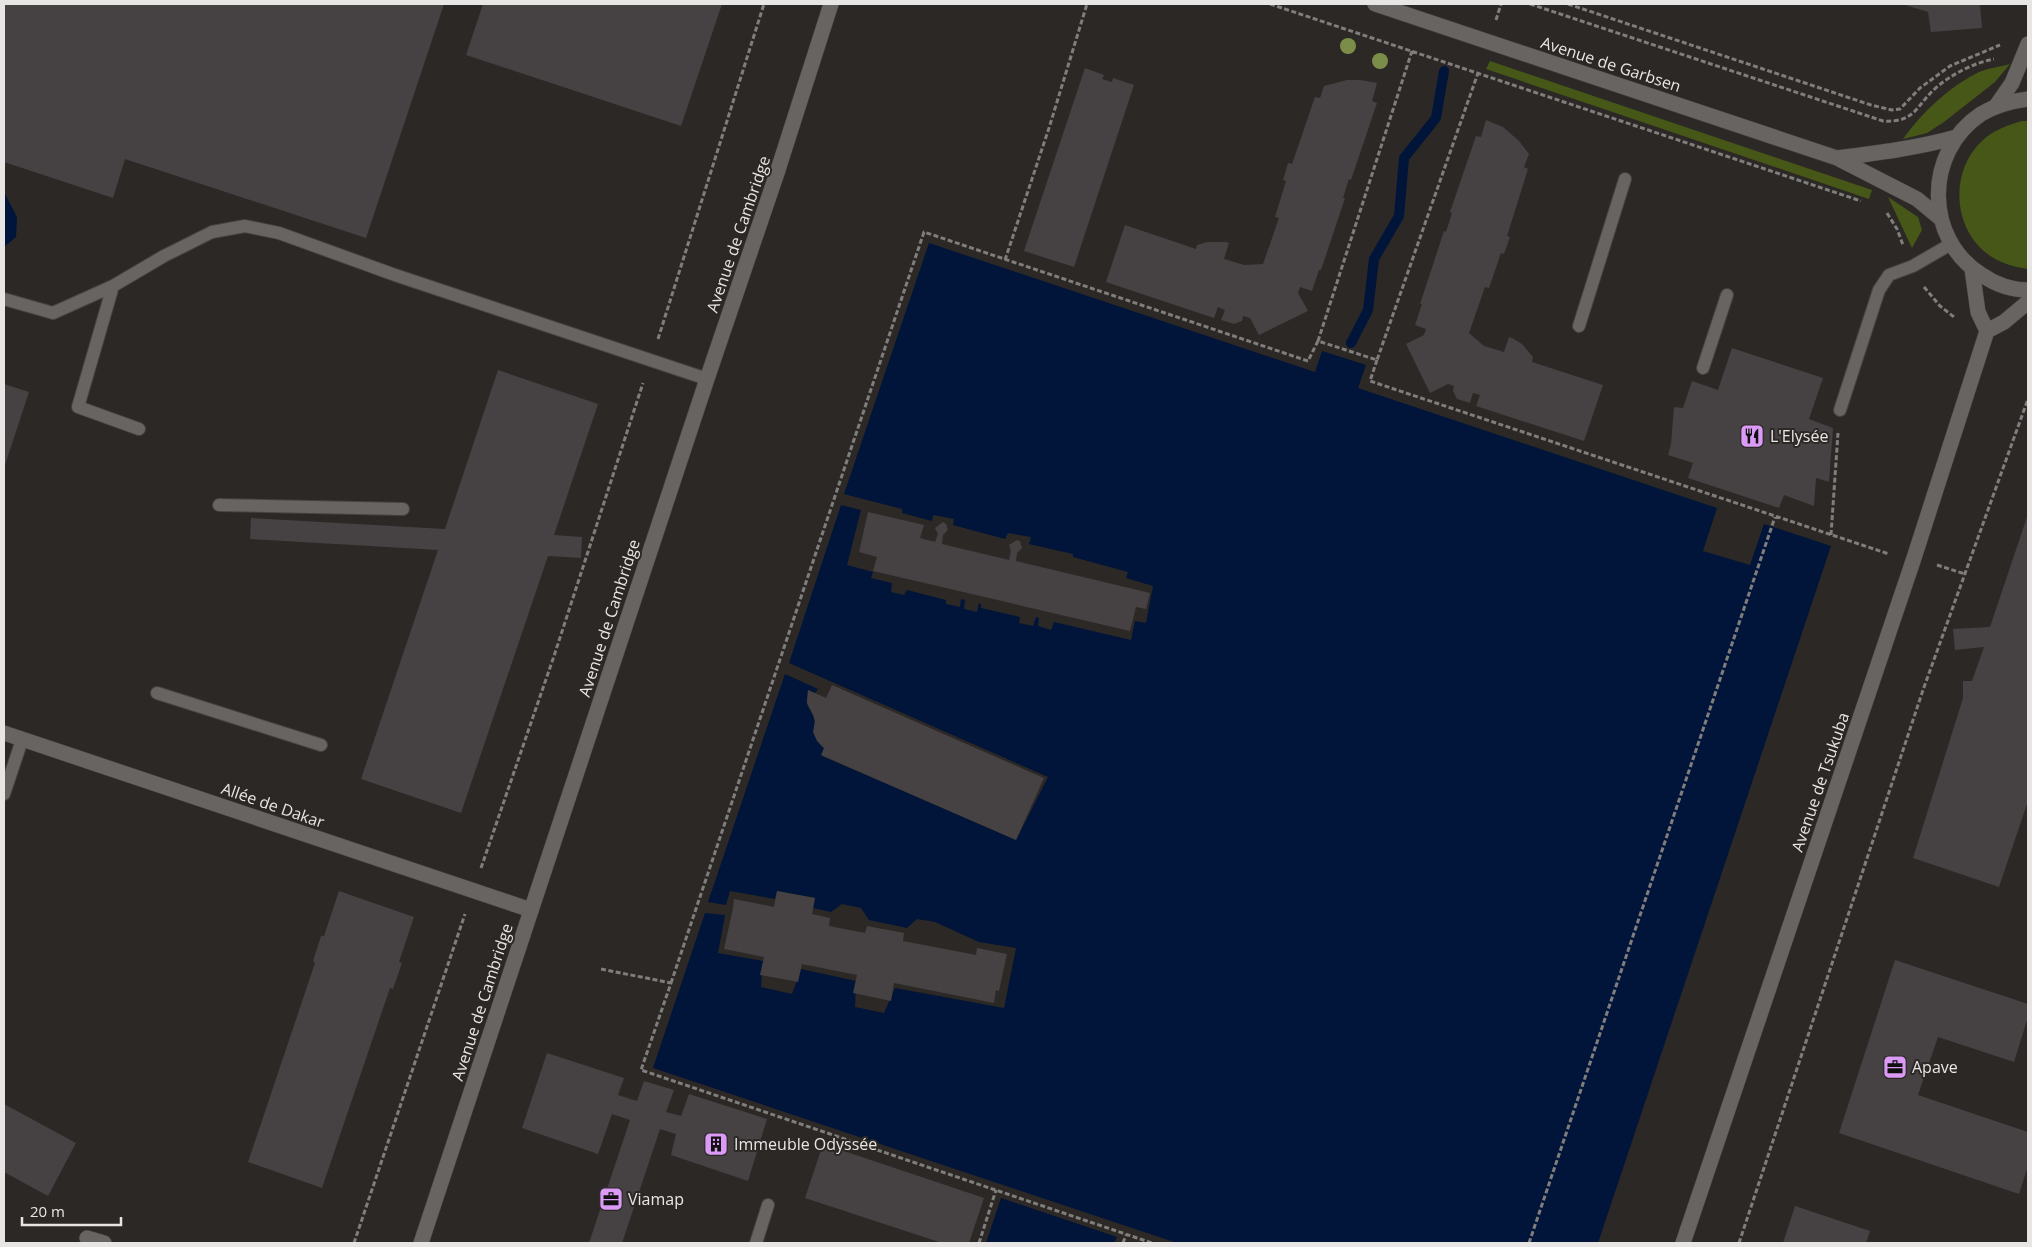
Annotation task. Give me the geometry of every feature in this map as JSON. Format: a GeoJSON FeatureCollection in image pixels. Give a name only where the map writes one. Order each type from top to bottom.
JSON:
{"type":"FeatureCollection","features":[{"type":"Feature","properties":{"kind":"street","name":"Avenue de Cambridge"},"geometry":{"type":"LineString","coordinates":[[421,1243],[707,379],[778,173],[832,4]]}},
{"type":"Feature","properties":{"kind":"street","name":"Avenue de Garbsen"},"geometry":{"type":"LineString","coordinates":[[1375,4],[1837,158],[1917,199],[1940,218]]}},
{"type":"Feature","properties":{"kind":"street"},"geometry":{"type":"LineString","coordinates":[[1996,106],[2012,83],[2028,44]]}},
{"type":"Feature","properties":{"kind":"street"},"geometry":{"type":"LineString","coordinates":[[2028,99],[1996,106],[1982,114],[1957,137],[1943,161],[1938,189],[1940,218],[1951,244],[1972,269],[2005,287],[2028,290]]}},
{"type":"Feature","properties":{"kind":"street"},"geometry":{"type":"LineString","coordinates":[[1837,158],[1892,152],[1926,146],[1957,137]]}},
{"type":"Feature","properties":{"kind":"street"},"geometry":{"type":"LineString","coordinates":[[1972,269],[1978,312],[1987,331],[2004,322],[2028,302]]}},
{"type":"Feature","properties":{"kind":"street","name":"Avenue de Tsukuba"},"geometry":{"type":"LineString","coordinates":[[1683,1243],[1914,558],[1987,331]]}},
{"type":"Feature","properties":{"kind":"street","name":"Allée de Dakar"},"geometry":{"type":"LineString","coordinates":[[4,733],[531,910]]}},
{"type":"Feature","properties":{"kind":"street"},"geometry":{"type":"LineString","coordinates":[[87,1238],[104,1243]]}},
{"type":"Feature","properties":{"kind":"lane"},"geometry":{"type":"LineString","coordinates":[[1579,326],[1625,179]]}},
{"type":"Feature","properties":{"kind":"lane"},"geometry":{"type":"LineString","coordinates":[[4,299],[53,313],[114,286],[164,256],[212,232],[246,226],[278,233],[404,278],[707,379]]}},
{"type":"Feature","properties":{"kind":"lane"},"geometry":{"type":"LineString","coordinates":[[1840,410],[1879,290],[1889,275],[1913,266],[1951,244]]}},
{"type":"Feature","properties":{"kind":"lane"},"geometry":{"type":"LineString","coordinates":[[114,286],[78,407],[139,429]]}},
{"type":"Feature","properties":{"kind":"lane"},"geometry":{"type":"LineString","coordinates":[[1703,368],[1727,295]]}},
{"type":"Feature","properties":{"kind":"lane"},"geometry":{"type":"LineString","coordinates":[[219,505],[403,509]]}},
{"type":"Feature","properties":{"kind":"lane"},"geometry":{"type":"LineString","coordinates":[[157,693],[321,745]]}},
{"type":"Feature","properties":{"kind":"lane"},"geometry":{"type":"LineString","coordinates":[[4,794],[22,740]]}},
{"type":"Feature","properties":{"kind":"lane"},"geometry":{"type":"LineString","coordinates":[[756,1243],[768,1205]]}},
{"type":"Feature","properties":{"kind":"path"},"geometry":{"type":"LineString","coordinates":[[354,1243],[554,656],[651,360],[764,4]]}},
{"type":"Feature","properties":{"kind":"path"},"geometry":{"type":"LineString","coordinates":[[1005,260],[1049,128],[1087,4]]}},
{"type":"Feature","properties":{"kind":"path"},"geometry":{"type":"LineString","coordinates":[[1270,4],[1868,203]]}},
{"type":"Feature","properties":{"kind":"path"},"geometry":{"type":"LineString","coordinates":[[1495,22],[1501,4]]}},
{"type":"Feature","properties":{"kind":"path"},"geometry":{"type":"LineString","coordinates":[[1530,4],[1882,121],[1903,120],[1914,112],[1938,86],[1959,72],[1983,62],[2001,58]]}},
{"type":"Feature","properties":{"kind":"path"},"geometry":{"type":"LineString","coordinates":[[1568,4],[1871,105],[1892,110],[1900,109],[1920,88],[1950,66],[2003,44]]}},
{"type":"Feature","properties":{"kind":"path"},"geometry":{"type":"LineString","coordinates":[[1152,1243],[641,1070],[924,232],[1308,361],[1318,341],[1412,51]]}},
{"type":"Feature","properties":{"kind":"path"},"geometry":{"type":"LineString","coordinates":[[1478,73],[1370,381],[1891,555],[1914,558],[1965,574]]}},
{"type":"Feature","properties":{"kind":"path"},"geometry":{"type":"LineString","coordinates":[[1885,210],[1897,229],[1905,250]]}},
{"type":"Feature","properties":{"kind":"path"},"geometry":{"type":"LineString","coordinates":[[1920,280],[1927,293],[1955,318]]}},
{"type":"Feature","properties":{"kind":"path"},"geometry":{"type":"LineString","coordinates":[[1318,341],[1377,360]]}},
{"type":"Feature","properties":{"kind":"path"},"geometry":{"type":"LineString","coordinates":[[1739,1243],[1923,690],[2028,399]]}},
{"type":"Feature","properties":{"kind":"path"},"geometry":{"type":"LineString","coordinates":[[1831,535],[1840,410]]}},
{"type":"Feature","properties":{"kind":"path"},"geometry":{"type":"LineString","coordinates":[[1528,1243],[1775,517]]}},
{"type":"Feature","properties":{"kind":"path"},"geometry":{"type":"LineString","coordinates":[[600,969],[671,983]]}},
{"type":"Feature","properties":{"kind":"path"},"geometry":{"type":"LineString","coordinates":[[979,1243],[996,1190]]}},
{"type":"Feature","properties":{"kind":"path"},"geometry":{"type":"LineString","coordinates":[[1123,1243],[1126,1235]]}},
{"type":"Feature","properties":{"kind":"green space"},"geometry":{"type":"Polygon","coordinates":[[[1490,61],[1872,190],[1869,199],[1486,69],[1490,61]]]}},
{"type":"Feature","properties":{"kind":"green space"},"geometry":{"type":"Polygon","coordinates":[[[2010,64],[1995,82],[1944,122],[1927,133],[1903,139],[1928,109],[1947,92],[1979,72],[2010,64]]]}},
{"type":"Feature","properties":{"kind":"green space"},"geometry":{"type":"Polygon","coordinates":[[[2028,121],[2028,269],[2000,262],[1979,246],[1969,233],[1963,218],[1960,202],[1960,185],[1964,169],[1971,154],[1991,134],[2006,126],[2028,121]]]}},
{"type":"Feature","properties":{"kind":"green space"},"geometry":{"type":"Polygon","coordinates":[[[1888,197],[1918,217],[1922,230],[1912,248],[1888,197]]]}},
{"type":"Feature","properties":{"kind":"water"},"geometry":{"type":"Polygon","coordinates":[[[4,192],[17,217],[16,237],[4,247],[4,192]]]}},
{"type":"Feature","properties":{"kind":"water"},"geometry":{"type":"Polygon","coordinates":[[[929,243],[1315,372],[1322,351],[1366,365],[1358,388],[1717,508],[1703,551],[1750,565],[1764,524],[1831,546],[1598,1243],[1177,1243],[653,1068],[705,913],[725,915],[718,953],[763,961],[761,987],[792,994],[801,969],[856,981],[855,1007],[884,1013],[895,988],[1004,1008],[1016,948],[979,942],[935,922],[917,919],[907,928],[869,920],[861,908],[842,904],[831,912],[813,908],[815,898],[777,891],[775,899],[730,891],[726,905],[708,902],[785,674],[818,689],[815,693],[808,690],[807,702],[814,718],[815,737],[824,748],[822,756],[1016,840],[1048,777],[789,663],[841,505],[861,510],[847,565],[873,572],[871,578],[892,583],[891,592],[904,595],[907,590],[946,600],[946,604],[960,607],[961,599],[965,600],[964,609],[977,612],[979,603],[981,608],[1020,617],[1019,623],[1033,626],[1036,617],[1039,618],[1038,626],[1051,630],[1054,622],[1131,640],[1135,621],[1146,623],[1153,586],[1126,578],[1128,572],[1073,557],[1073,554],[1029,544],[1031,537],[1008,533],[1005,539],[953,525],[954,519],[933,515],[932,521],[902,513],[902,509],[844,494],[929,243]]]}},
{"type":"Feature","properties":{"kind":"water"},"geometry":{"type":"Polygon","coordinates":[[[1001,1198],[1117,1237],[1114,1243],[986,1243],[1001,1198]]]}},
{"type":"Feature","properties":{"kind":"building"},"geometry":{"type":"Polygon","coordinates":[[[4,4],[444,4],[366,238],[125,159],[113,198],[4,162],[4,4]]]}},
{"type":"Feature","properties":{"kind":"building"},"geometry":{"type":"Polygon","coordinates":[[[483,4],[722,4],[681,126],[466,55],[483,4]]]}},
{"type":"Feature","properties":{"kind":"building"},"geometry":{"type":"Polygon","coordinates":[[[1902,4],[1980,4],[1982,28],[1931,32],[1928,12],[1902,4]]]}},
{"type":"Feature","properties":{"kind":"building"},"geometry":{"type":"Polygon","coordinates":[[[1085,68],[1104,75],[1102,79],[1112,82],[1113,78],[1134,85],[1074,267],[1024,251],[1085,68]]]}},
{"type":"Feature","properties":{"kind":"building"},"geometry":{"type":"Polygon","coordinates":[[[1347,80],[1377,83],[1372,101],[1377,103],[1351,180],[1349,179],[1343,198],[1345,198],[1321,270],[1319,270],[1312,291],[1300,287],[1298,293],[1308,311],[1259,335],[1250,318],[1243,316],[1242,321],[1234,324],[1221,320],[1225,310],[1218,307],[1214,318],[1106,282],[1125,225],[1196,249],[1197,245],[1207,242],[1226,242],[1229,243],[1224,259],[1244,265],[1263,264],[1279,218],[1275,217],[1286,181],[1283,180],[1288,163],[1292,164],[1315,97],[1320,98],[1324,86],[1347,80]]]}},
{"type":"Feature","properties":{"kind":"building"},"geometry":{"type":"Polygon","coordinates":[[[1486,120],[1503,127],[1519,141],[1529,154],[1524,167],[1528,169],[1507,236],[1510,237],[1504,254],[1501,253],[1489,288],[1485,287],[1469,333],[1484,346],[1504,352],[1509,337],[1512,338],[1522,344],[1533,357],[1532,362],[1603,385],[1584,441],[1476,406],[1480,395],[1473,393],[1470,403],[1457,399],[1453,391],[1454,386],[1448,384],[1430,393],[1406,344],[1424,335],[1426,329],[1415,325],[1422,304],[1420,304],[1444,231],[1446,232],[1452,213],[1450,212],[1476,136],[1481,137],[1486,120]]]}},
{"type":"Feature","properties":{"kind":"building","name":"L'Elysée"},"geometry":{"type":"Polygon","coordinates":[[[1732,348],[1823,378],[1809,419],[1833,428],[1829,482],[1816,478],[1814,506],[1784,495],[1779,508],[1688,478],[1693,463],[1668,455],[1671,444],[1674,407],[1683,408],[1692,381],[1718,390],[1732,348]]]}},
{"type":"Feature","properties":{"kind":"building"},"geometry":{"type":"Polygon","coordinates":[[[498,370],[598,404],[554,535],[582,537],[581,558],[548,556],[461,813],[361,779],[438,550],[250,539],[251,518],[445,529],[498,370]]]}},
{"type":"Feature","properties":{"kind":"building"},"geometry":{"type":"Polygon","coordinates":[[[4,384],[29,392],[4,468],[4,384]]]}},
{"type":"Feature","properties":{"kind":"building"},"geometry":{"type":"Polygon","coordinates":[[[868,512],[924,525],[920,538],[935,542],[938,534],[935,528],[943,522],[948,530],[943,535],[942,544],[1009,560],[1011,551],[1009,545],[1017,540],[1020,541],[1022,548],[1017,553],[1016,561],[1150,593],[1146,609],[1136,607],[1130,631],[873,571],[877,557],[859,552],[868,512]]]}},
{"type":"Feature","properties":{"kind":"building"},"geometry":{"type":"Polygon","coordinates":[[[2028,514],[2028,801],[1999,887],[1913,858],[1963,698],[1963,681],[1972,681],[1984,647],[1955,650],[1953,629],[1990,627],[2028,514]]]}},
{"type":"Feature","properties":{"kind":"building"},"geometry":{"type":"Polygon","coordinates":[[[832,685],[1044,778],[1016,840],[821,755],[824,748],[817,741],[813,732],[815,721],[807,703],[808,690],[826,698],[832,685]]]}},
{"type":"Feature","properties":{"kind":"building"},"geometry":{"type":"Polygon","coordinates":[[[339,891],[414,917],[399,962],[402,963],[393,989],[390,988],[322,1188],[248,1162],[315,963],[313,961],[321,936],[324,936],[339,891]]]}},
{"type":"Feature","properties":{"kind":"building"},"geometry":{"type":"Polygon","coordinates":[[[777,891],[815,898],[812,914],[830,918],[829,926],[865,933],[867,926],[904,933],[903,941],[976,955],[977,948],[1007,954],[999,991],[996,990],[994,1003],[894,983],[891,1001],[853,993],[857,975],[802,964],[798,982],[760,975],[764,957],[724,949],[734,899],[774,907],[777,891]]]}},
{"type":"Feature","properties":{"kind":"building"},"geometry":{"type":"Polygon","coordinates":[[[1895,960],[2028,1004],[2028,1017],[2014,1062],[1938,1037],[1918,1095],[2028,1132],[2028,1166],[2019,1194],[1839,1133],[1895,960]]]}},
{"type":"Feature","properties":{"kind":"building","name":"Immeuble Odyssée"},"geometry":{"type":"Polygon","coordinates":[[[547,1053],[624,1078],[618,1095],[637,1101],[644,1081],[674,1090],[666,1112],[681,1116],[689,1094],[767,1119],[748,1181],[671,1155],[676,1134],[660,1129],[622,1243],[589,1243],[630,1120],[612,1114],[598,1154],[522,1128],[547,1053]]]}},
{"type":"Feature","properties":{"kind":"building"},"geometry":{"type":"Polygon","coordinates":[[[4,1104],[76,1143],[48,1196],[4,1172],[4,1104]]]}},
{"type":"Feature","properties":{"kind":"building"},"geometry":{"type":"Polygon","coordinates":[[[823,1144],[984,1198],[969,1243],[942,1243],[805,1198],[823,1144]]]}},
{"type":"Feature","properties":{"kind":"building"},"geometry":{"type":"Polygon","coordinates":[[[1795,1206],[1870,1231],[1866,1243],[1783,1243],[1795,1206]]]}},
{"type":"Feature","properties":{"kind":"waterway"},"geometry":{"type":"LineString","coordinates":[[1351,343],[1368,310],[1374,259],[1399,216],[1404,158],[1436,118],[1444,71]]}},
{"type":"Feature","properties":{"kind":"place","name":"L'Elysée"},"geometry":{"type":"Point","coordinates":[1752,436]}},
{"type":"Feature","properties":{"kind":"place","name":"Apave"},"geometry":{"type":"Point","coordinates":[1895,1067]}},
{"type":"Feature","properties":{"kind":"place","name":"Immeuble Odyssée"},"geometry":{"type":"Point","coordinates":[716,1144]}},
{"type":"Feature","properties":{"kind":"place","name":"Viamap"},"geometry":{"type":"Point","coordinates":[611,1199]}}]}
